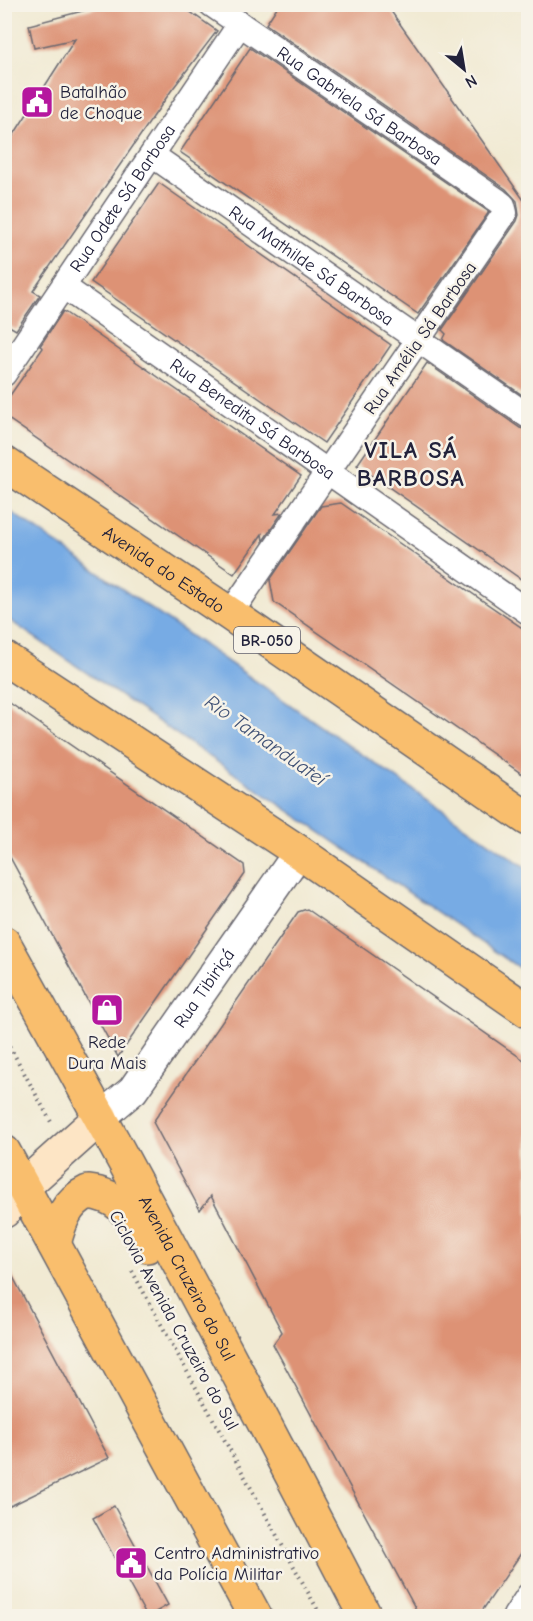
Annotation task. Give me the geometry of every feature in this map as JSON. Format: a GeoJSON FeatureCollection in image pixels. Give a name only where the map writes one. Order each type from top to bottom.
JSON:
{"type":"FeatureCollection","features":[{"type":"Feature","properties":{"kind":"main road","name":"Avenida do Estado"},"geometry":{"type":"LineString","coordinates":[[4,463],[230,614],[528,819]]}},
{"type":"Feature","properties":{"kind":"main road"},"geometry":{"type":"LineString","coordinates":[[4,658],[299,852],[528,1011]]}},
{"type":"Feature","properties":{"kind":"main road","name":"Avenida Cruzeiro do Sul"},"geometry":{"type":"LineString","coordinates":[[4,943],[101,1117],[240,1376],[365,1617]]}},
{"type":"Feature","properties":{"kind":"main road"},"geometry":{"type":"LineString","coordinates":[[14,1199],[101,1117]]}},
{"type":"Feature","properties":{"kind":"main road"},"geometry":{"type":"LineString","coordinates":[[4,1152],[14,1199],[54,1244],[255,1617]]}},
{"type":"Feature","properties":{"kind":"main road"},"geometry":{"type":"LineString","coordinates":[[54,1244],[63,1214],[70,1203],[88,1192],[103,1193],[114,1199],[128,1212],[213,1362],[240,1376]]}},
{"type":"Feature","properties":{"kind":"street","name":"Rua Gabriela Sá Barbosa"},"geometry":{"type":"LineString","coordinates":[[211,4],[498,201],[504,209]]}},
{"type":"Feature","properties":{"kind":"street","name":"Rua Odete Sá Barbosa"},"geometry":{"type":"LineString","coordinates":[[4,374],[240,24]]}},
{"type":"Feature","properties":{"kind":"street","name":"Rua Mathilde Sá Barbosa"},"geometry":{"type":"LineString","coordinates":[[152,156],[528,416]]}},
{"type":"Feature","properties":{"kind":"street","name":"Rua Amélia Sá Barbosa"},"geometry":{"type":"LineString","coordinates":[[230,614],[503,218],[504,209]]}},
{"type":"Feature","properties":{"kind":"street","name":"Rua Benedita Sá Barbosa"},"geometry":{"type":"LineString","coordinates":[[64,287],[528,612]]}},
{"type":"Feature","properties":{"kind":"street","name":"Rua Tibiriçá"},"geometry":{"type":"LineString","coordinates":[[101,1117],[133,1090],[299,852]]}},
{"type":"Feature","properties":{"kind":"street"},"geometry":{"type":"LineString","coordinates":[[515,1617],[528,1596]]}},
{"type":"Feature","properties":{"kind":"path"},"geometry":{"type":"LineString","coordinates":[[4,1036],[66,1149]]}},
{"type":"Feature","properties":{"kind":"path","name":"Ciclovia Avenida Cruzeiro do Sul"},"geometry":{"type":"LineString","coordinates":[[128,1264],[321,1617]]}},
{"type":"Feature","properties":{"kind":"water","name":"Rio Tamanduateí"},"geometry":{"type":"Polygon","coordinates":[[[5,508],[528,869],[528,974],[5,617],[5,508]]]}},
{"type":"Feature","properties":{"kind":"building"},"geometry":{"type":"Polygon","coordinates":[[[109,4],[179,4],[217,31],[171,91],[33,291],[40,295],[16,330],[4,323],[4,150],[75,39],[34,48],[29,25],[109,4]]]}},
{"type":"Feature","properties":{"kind":"building"},"geometry":{"type":"Polygon","coordinates":[[[279,4],[386,4],[528,206],[528,399],[443,340],[446,334],[442,330],[517,221],[519,215],[517,201],[506,189],[266,24],[279,4]]]}},
{"type":"Feature","properties":{"kind":"building"},"geometry":{"type":"Polygon","coordinates":[[[250,48],[489,212],[418,314],[180,152],[250,48]]]}},
{"type":"Feature","properties":{"kind":"building"},"geometry":{"type":"Polygon","coordinates":[[[159,183],[391,345],[324,443],[91,282],[159,183]]]}},
{"type":"Feature","properties":{"kind":"building"},"geometry":{"type":"Polygon","coordinates":[[[63,311],[301,476],[275,514],[282,513],[263,541],[262,534],[234,574],[4,416],[4,404],[43,348],[40,346],[63,311]]]}},
{"type":"Feature","properties":{"kind":"building"},"geometry":{"type":"Polygon","coordinates":[[[427,363],[520,428],[528,430],[528,584],[357,465],[427,363]]]}},
{"type":"Feature","properties":{"kind":"building"},"geometry":{"type":"Polygon","coordinates":[[[341,503],[528,632],[528,778],[274,602],[270,580],[321,506],[341,503]]]}},
{"type":"Feature","properties":{"kind":"building"},"geometry":{"type":"Polygon","coordinates":[[[4,699],[244,865],[245,874],[118,1057],[4,846],[4,699]]]}},
{"type":"Feature","properties":{"kind":"building"},"geometry":{"type":"Polygon","coordinates":[[[307,909],[528,1063],[528,1543],[478,1617],[420,1617],[273,1344],[282,1332],[211,1196],[200,1210],[153,1122],[298,912],[307,909]]]}},
{"type":"Feature","properties":{"kind":"building"},"geometry":{"type":"Polygon","coordinates":[[[4,1260],[109,1458],[4,1509],[4,1260]]]}},
{"type":"Feature","properties":{"kind":"building","name":"Centro Administrativo da Polícia Militar"},"geometry":{"type":"Polygon","coordinates":[[[114,1506],[168,1605],[147,1617],[93,1518],[114,1506]]]}},
{"type":"Feature","properties":{"kind":"place","name":"Batalhão de Choque"},"geometry":{"type":"Point","coordinates":[37,102]}},
{"type":"Feature","properties":{"kind":"place","name":"Rede Dura Mais"},"geometry":{"type":"Point","coordinates":[107,1010]}},
{"type":"Feature","properties":{"kind":"place","name":"Centro Administrativo da Polícia Militar"},"geometry":{"type":"Point","coordinates":[131,1563]}},
{"type":"Feature","properties":{"kind":"district","name":"VILA SÁ BARBOSA"},"geometry":{"type":"Point","coordinates":[411,464]}}]}
